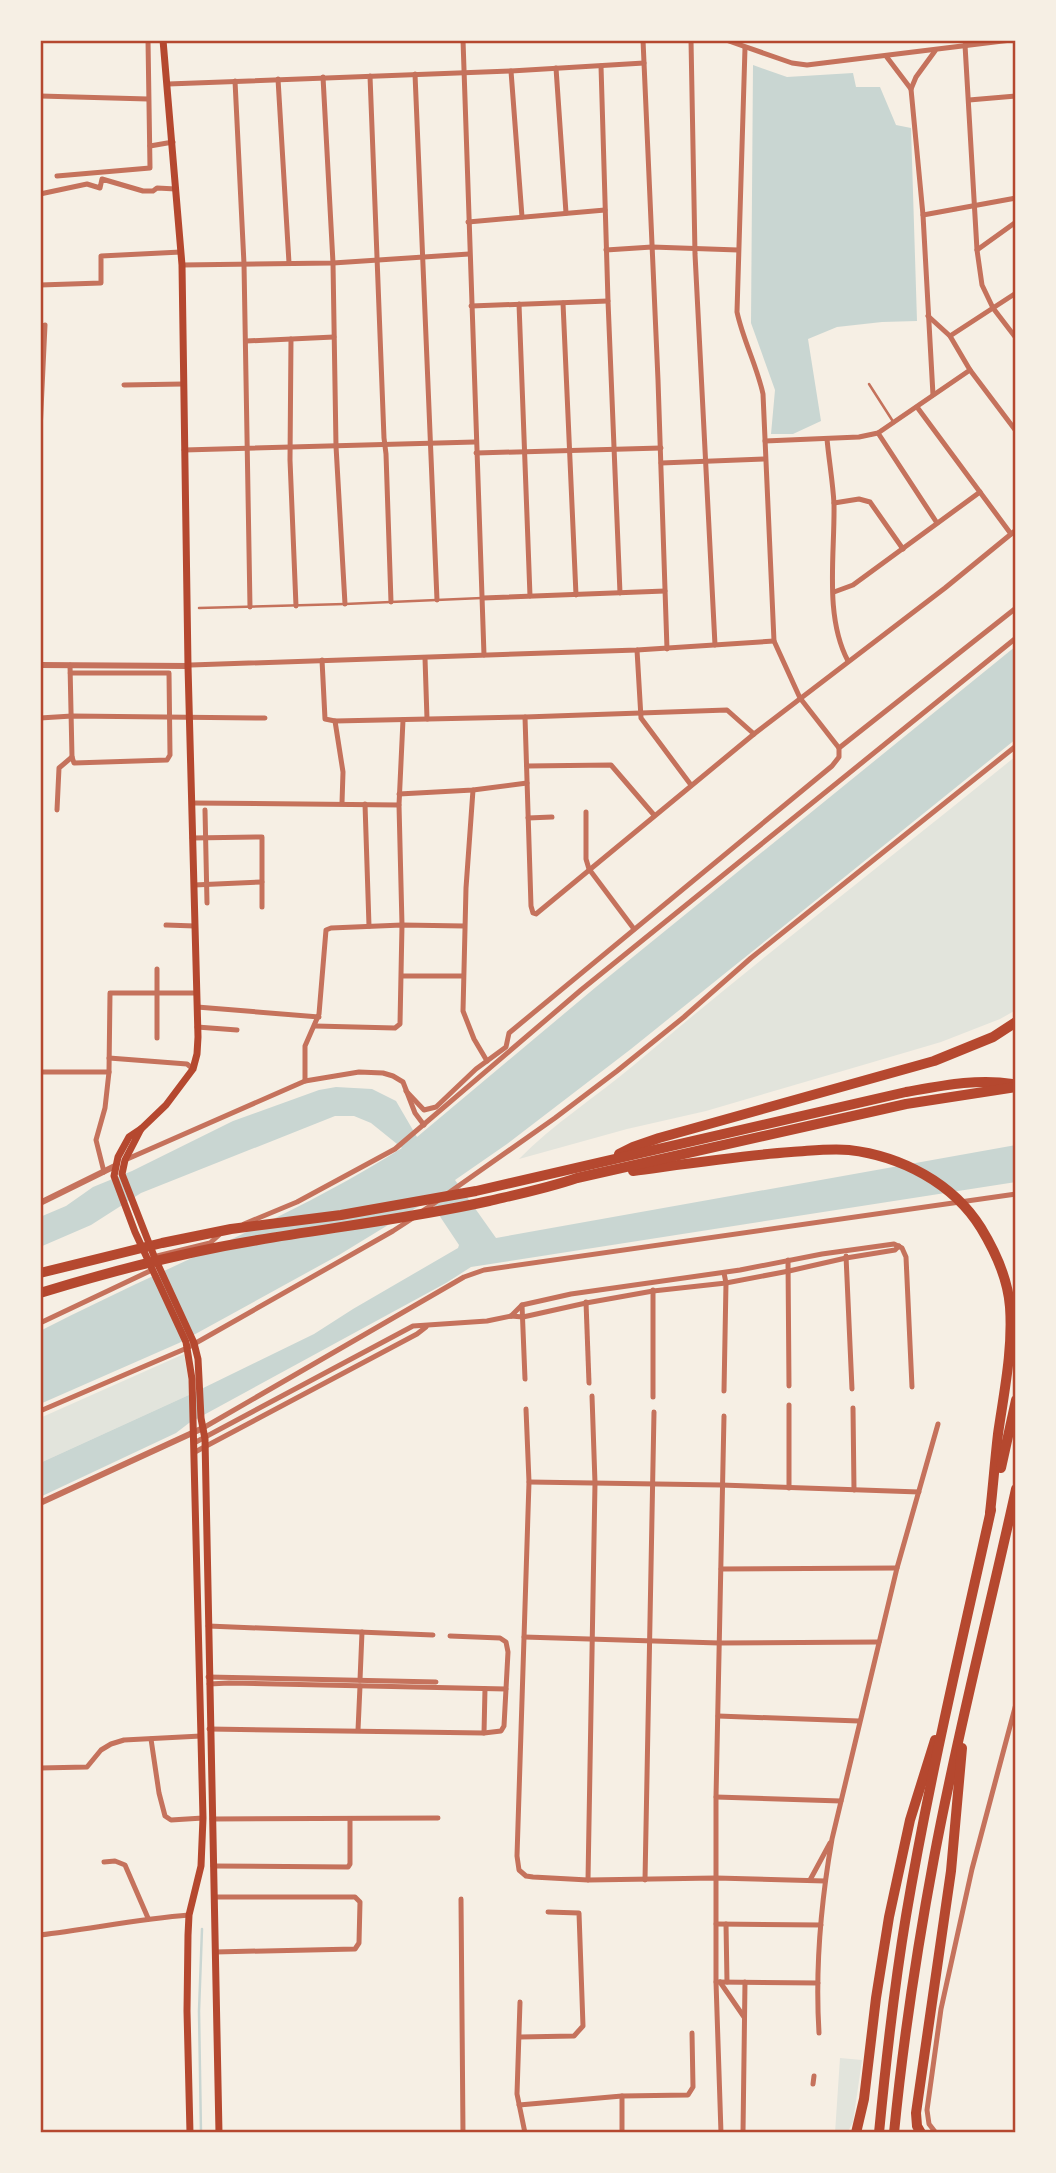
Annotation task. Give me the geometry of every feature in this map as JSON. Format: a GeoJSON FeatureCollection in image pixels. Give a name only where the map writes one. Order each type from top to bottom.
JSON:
{"type":"FeatureCollection","features":[{"type":"Feature","properties":{"kind":"highway"},"geometry":{"type":"LineString","coordinates":[[609,1160],[633,1147],[659,1138],[934,1061],[993,1037],[1016,1022]]}},
{"type":"Feature","properties":{"kind":"highway"},"geometry":{"type":"LineString","coordinates":[[40,1273],[197,1235],[476,1191],[906,1092],[973,1083],[997,1082],[1016,1086]]}},
{"type":"Feature","properties":{"kind":"highway"},"geometry":{"type":"LineString","coordinates":[[550,1188],[577,1178],[906,1104],[1016,1086]]}},
{"type":"Feature","properties":{"kind":"highway"},"geometry":{"type":"LineString","coordinates":[[40,1293],[209,1248],[408,1217],[629,1172],[749,1156],[829,1149],[880,1156],[930,1177],[961,1202],[975,1218],[1004,1278],[1010,1304],[1011,1327],[990,1513]]}},
{"type":"Feature","properties":{"kind":"highway"},"geometry":{"type":"LineString","coordinates":[[879,2133],[906,1914],[954,1679],[1016,1400]]}},
{"type":"Feature","properties":{"kind":"highway"},"geometry":{"type":"LineString","coordinates":[[894,2133],[914,1980],[934,1857],[1016,1489]]}},
{"type":"Feature","properties":{"kind":"highway"},"geometry":{"type":"LineString","coordinates":[[1003,1546],[1016,1509]]}},
{"type":"Feature","properties":{"kind":"highway"},"geometry":{"type":"LineString","coordinates":[[856,2133],[864,2099],[876,1998],[910,1820],[954,1679]]}},
{"type":"Feature","properties":{"kind":"highway"},"geometry":{"type":"LineString","coordinates":[[920,2133],[916,2113],[951,1871],[967,1702]]}},
{"type":"Feature","properties":{"kind":"main road"},"geometry":{"type":"LineString","coordinates":[[163,40],[182,265],[197,1054],[193,1069],[171,1099],[141,1129],[129,1137],[115,1167],[132,1201],[156,1272],[198,1359],[198,1419],[194,1443],[203,1818],[199,1881],[189,1915],[187,2011],[190,2133]]}},
{"type":"Feature","properties":{"kind":"main road"},"geometry":{"type":"LineString","coordinates":[[141,1129],[118,1175],[124,1205],[149,1254]]}},
{"type":"Feature","properties":{"kind":"main road"},"geometry":{"type":"LineString","coordinates":[[115,1167],[126,1159]]}},
{"type":"Feature","properties":{"kind":"main road"},"geometry":{"type":"LineString","coordinates":[[198,1419],[203,1428],[205,1443],[219,2133]]}},
{"type":"Feature","properties":{"kind":"main road"},"geometry":{"type":"LineString","coordinates":[[199,1626],[208,1626]]}},
{"type":"Feature","properties":{"kind":"main road"},"geometry":{"type":"LineString","coordinates":[[199,1881],[214,1882]]}},
{"type":"Feature","properties":{"kind":"street"},"geometry":{"type":"LineString","coordinates":[[57,176],[149,169],[148,40]]}},
{"type":"Feature","properties":{"kind":"street"},"geometry":{"type":"LineString","coordinates":[[463,40],[484,655]]}},
{"type":"Feature","properties":{"kind":"street"},"geometry":{"type":"LineString","coordinates":[[643,40],[667,649]]}},
{"type":"Feature","properties":{"kind":"street"},"geometry":{"type":"LineString","coordinates":[[691,40],[695,248],[715,645]]}},
{"type":"Feature","properties":{"kind":"street"},"geometry":{"type":"LineString","coordinates":[[726,40],[792,63],[807,65],[1011,40]]}},
{"type":"Feature","properties":{"kind":"street"},"geometry":{"type":"LineString","coordinates":[[965,45],[977,250],[982,285],[993,308],[1016,338]]}},
{"type":"Feature","properties":{"kind":"street"},"geometry":{"type":"LineString","coordinates":[[406,1091],[424,1110],[433,1108],[506,1047],[509,1033],[832,766],[839,757],[839,748],[800,698],[774,641],[760,382],[737,312],[745,48]]}},
{"type":"Feature","properties":{"kind":"street"},"geometry":{"type":"LineString","coordinates":[[933,396],[923,215],[911,89],[916,77],[936,50]]}},
{"type":"Feature","properties":{"kind":"street"},"geometry":{"type":"LineString","coordinates":[[886,56],[911,89]]}},
{"type":"Feature","properties":{"kind":"street"},"geometry":{"type":"LineString","coordinates":[[168,84],[511,71],[644,63]]}},
{"type":"Feature","properties":{"kind":"street"},"geometry":{"type":"LineString","coordinates":[[601,66],[620,593]]}},
{"type":"Feature","properties":{"kind":"street"},"geometry":{"type":"LineString","coordinates":[[556,68],[566,214]]}},
{"type":"Feature","properties":{"kind":"street"},"geometry":{"type":"LineString","coordinates":[[511,71],[522,217]]}},
{"type":"Feature","properties":{"kind":"street"},"geometry":{"type":"LineString","coordinates":[[415,74],[437,600]]}},
{"type":"Feature","properties":{"kind":"street"},"geometry":{"type":"LineString","coordinates":[[370,76],[391,602]]}},
{"type":"Feature","properties":{"kind":"street"},"geometry":{"type":"LineString","coordinates":[[323,77],[333,262],[336,446],[345,604]]}},
{"type":"Feature","properties":{"kind":"street"},"geometry":{"type":"LineString","coordinates":[[278,79],[289,263]]}},
{"type":"Feature","properties":{"kind":"street"},"geometry":{"type":"LineString","coordinates":[[234,81],[244,264],[250,607]]}},
{"type":"Feature","properties":{"kind":"street"},"geometry":{"type":"LineString","coordinates":[[40,96],[148,99]]}},
{"type":"Feature","properties":{"kind":"street"},"geometry":{"type":"LineString","coordinates":[[969,100],[1016,96]]}},
{"type":"Feature","properties":{"kind":"street"},"geometry":{"type":"LineString","coordinates":[[150,146],[173,142]]}},
{"type":"Feature","properties":{"kind":"street"},"geometry":{"type":"LineString","coordinates":[[40,194],[87,184],[100,188],[103,179],[144,191],[158,188],[176,189]]}},
{"type":"Feature","properties":{"kind":"street"},"geometry":{"type":"LineString","coordinates":[[923,215],[1016,198]]}},
{"type":"Feature","properties":{"kind":"street"},"geometry":{"type":"LineString","coordinates":[[468,222],[605,209]]}},
{"type":"Feature","properties":{"kind":"street"},"geometry":{"type":"LineString","coordinates":[[977,250],[1016,222]]}},
{"type":"Feature","properties":{"kind":"street"},"geometry":{"type":"LineString","coordinates":[[606,250],[652,247],[738,250]]}},
{"type":"Feature","properties":{"kind":"street"},"geometry":{"type":"LineString","coordinates":[[40,285],[101,283],[101,256],[181,252]]}},
{"type":"Feature","properties":{"kind":"street"},"geometry":{"type":"LineString","coordinates":[[182,265],[333,262],[470,254]]}},
{"type":"Feature","properties":{"kind":"street"},"geometry":{"type":"LineString","coordinates":[[950,336],[1016,293]]}},
{"type":"Feature","properties":{"kind":"street"},"geometry":{"type":"LineString","coordinates":[[471,306],[608,301]]}},
{"type":"Feature","properties":{"kind":"street"},"geometry":{"type":"LineString","coordinates":[[563,303],[576,595]]}},
{"type":"Feature","properties":{"kind":"street"},"geometry":{"type":"LineString","coordinates":[[519,304],[530,596]]}},
{"type":"Feature","properties":{"kind":"street"},"geometry":{"type":"LineString","coordinates":[[928,316],[950,336],[970,370],[1016,431]]}},
{"type":"Feature","properties":{"kind":"street"},"geometry":{"type":"LineString","coordinates":[[40,430],[45,325]]}},
{"type":"Feature","properties":{"kind":"street"},"geometry":{"type":"LineString","coordinates":[[246,341],[334,337]]}},
{"type":"Feature","properties":{"kind":"street"},"geometry":{"type":"LineString","coordinates":[[291,339],[290,447],[296,606]]}},
{"type":"Feature","properties":{"kind":"street"},"geometry":{"type":"LineString","coordinates":[[765,441],[859,437],[878,433],[970,370]]}},
{"type":"Feature","properties":{"kind":"street"},"geometry":{"type":"LineString","coordinates":[[124,384],[183,384]]}},
{"type":"Feature","properties":{"kind":"street"},"geometry":{"type":"LineString","coordinates":[[525,717],[533,914],[538,913],[754,734],[1014,532],[980,492],[917,407]]}},
{"type":"Feature","properties":{"kind":"street"},"geometry":{"type":"LineString","coordinates":[[878,433],[937,523]]}},
{"type":"Feature","properties":{"kind":"street"},"geometry":{"type":"LineString","coordinates":[[827,439],[834,503],[836,626],[840,646],[848,661]]}},
{"type":"Feature","properties":{"kind":"street"},"geometry":{"type":"LineString","coordinates":[[184,450],[475,443]]}},
{"type":"Feature","properties":{"kind":"street"},"geometry":{"type":"LineString","coordinates":[[476,453],[661,448]]}},
{"type":"Feature","properties":{"kind":"street"},"geometry":{"type":"LineString","coordinates":[[661,463],[765,459]]}},
{"type":"Feature","properties":{"kind":"street"},"geometry":{"type":"LineString","coordinates":[[834,592],[853,585],[980,492]]}},
{"type":"Feature","properties":{"kind":"street"},"geometry":{"type":"LineString","coordinates":[[834,503],[859,499],[870,502],[903,549]]}},
{"type":"Feature","properties":{"kind":"street"},"geometry":{"type":"LineString","coordinates":[[483,598],[665,591]]}},
{"type":"Feature","properties":{"kind":"street"},"geometry":{"type":"LineString","coordinates":[[839,748],[1016,608]]}},
{"type":"Feature","properties":{"kind":"street"},"geometry":{"type":"LineString","coordinates":[[149,1254],[207,1236],[215,1237],[297,1202],[396,1149],[581,990],[1016,638]]}},
{"type":"Feature","properties":{"kind":"street"},"geometry":{"type":"LineString","coordinates":[[40,665],[189,666],[667,649],[774,641]]}},
{"type":"Feature","properties":{"kind":"street"},"geometry":{"type":"LineString","coordinates":[[637,650],[640,713],[650,731],[691,785]]}},
{"type":"Feature","properties":{"kind":"street"},"geometry":{"type":"LineString","coordinates":[[425,658],[427,719]]}},
{"type":"Feature","properties":{"kind":"street"},"geometry":{"type":"LineString","coordinates":[[322,660],[325,719],[335,721],[727,710],[754,734]]}},
{"type":"Feature","properties":{"kind":"street"},"geometry":{"type":"LineString","coordinates":[[70,665],[70,673],[72,716],[72,757],[75,763],[167,760],[170,755],[169,673],[70,673]]}},
{"type":"Feature","properties":{"kind":"street"},"geometry":{"type":"LineString","coordinates":[[40,718],[265,718]]}},
{"type":"Feature","properties":{"kind":"street"},"geometry":{"type":"LineString","coordinates":[[315,1026],[396,1028],[400,1024],[402,925],[398,805],[403,720]]}},
{"type":"Feature","properties":{"kind":"street"},"geometry":{"type":"LineString","coordinates":[[335,721],[343,772],[342,803]]}},
{"type":"Feature","properties":{"kind":"street"},"geometry":{"type":"LineString","coordinates":[[40,1411],[190,1343],[393,1231],[555,1118],[617,1071],[751,958],[1016,746]]}},
{"type":"Feature","properties":{"kind":"street"},"geometry":{"type":"LineString","coordinates":[[57,810],[59,768],[72,757]]}},
{"type":"Feature","properties":{"kind":"street"},"geometry":{"type":"LineString","coordinates":[[527,766],[611,765],[654,815]]}},
{"type":"Feature","properties":{"kind":"street"},"geometry":{"type":"LineString","coordinates":[[399,794],[473,790],[527,783]]}},
{"type":"Feature","properties":{"kind":"street"},"geometry":{"type":"LineString","coordinates":[[473,790],[464,926],[463,1011],[487,1061]]}},
{"type":"Feature","properties":{"kind":"street"},"geometry":{"type":"LineString","coordinates":[[192,803],[398,805]]}},
{"type":"Feature","properties":{"kind":"street"},"geometry":{"type":"LineString","coordinates":[[365,804],[369,926]]}},
{"type":"Feature","properties":{"kind":"street"},"geometry":{"type":"LineString","coordinates":[[205,810],[207,903]]}},
{"type":"Feature","properties":{"kind":"street"},"geometry":{"type":"LineString","coordinates":[[586,812],[586,859],[589,869],[634,929]]}},
{"type":"Feature","properties":{"kind":"street"},"geometry":{"type":"LineString","coordinates":[[528,818],[552,817]]}},
{"type":"Feature","properties":{"kind":"street"},"geometry":{"type":"LineString","coordinates":[[192,838],[262,837],[262,907]]}},
{"type":"Feature","properties":{"kind":"street"},"geometry":{"type":"LineString","coordinates":[[194,885],[262,882]]}},
{"type":"Feature","properties":{"kind":"street"},"geometry":{"type":"LineString","coordinates":[[166,925],[195,926]]}},
{"type":"Feature","properties":{"kind":"street"},"geometry":{"type":"LineString","coordinates":[[305,1081],[305,1046],[319,1017],[326,930],[402,925],[464,926]]}},
{"type":"Feature","properties":{"kind":"street"},"geometry":{"type":"LineString","coordinates":[[157,969],[157,1038]]}},
{"type":"Feature","properties":{"kind":"street"},"geometry":{"type":"LineString","coordinates":[[402,976],[462,976]]}},
{"type":"Feature","properties":{"kind":"street"},"geometry":{"type":"LineString","coordinates":[[104,1172],[96,1140],[105,1108],[109,1072],[110,993],[197,993]]}},
{"type":"Feature","properties":{"kind":"street"},"geometry":{"type":"LineString","coordinates":[[197,1007],[319,1017]]}},
{"type":"Feature","properties":{"kind":"street"},"geometry":{"type":"LineString","coordinates":[[198,1027],[237,1030]]}},
{"type":"Feature","properties":{"kind":"street"},"geometry":{"type":"LineString","coordinates":[[109,1058],[187,1064],[193,1069]]}},
{"type":"Feature","properties":{"kind":"street"},"geometry":{"type":"LineString","coordinates":[[40,1072],[109,1072]]}},
{"type":"Feature","properties":{"kind":"street"},"geometry":{"type":"LineString","coordinates":[[126,1159],[305,1081],[359,1072],[383,1073],[402,1082],[422,1127]]}},
{"type":"Feature","properties":{"kind":"street"},"geometry":{"type":"LineString","coordinates":[[40,1203],[115,1167]]}},
{"type":"Feature","properties":{"kind":"street"},"geometry":{"type":"LineString","coordinates":[[40,1503],[203,1428],[464,1278],[484,1270],[1016,1194]]}},
{"type":"Feature","properties":{"kind":"street"},"geometry":{"type":"LineString","coordinates":[[511,1316],[522,1305],[584,1292],[724,1273],[788,1260],[896,1247],[906,1257],[912,1387]]}},
{"type":"Feature","properties":{"kind":"street"},"geometry":{"type":"LineString","coordinates":[[195,1452],[264,1405],[410,1327],[523,1317],[653,1291],[726,1283],[789,1271],[845,1254]]}},
{"type":"Feature","properties":{"kind":"street"},"geometry":{"type":"LineString","coordinates":[[845,1254],[852,1389]]}},
{"type":"Feature","properties":{"kind":"street"},"geometry":{"type":"LineString","coordinates":[[788,1260],[789,1386]]}},
{"type":"Feature","properties":{"kind":"street"},"geometry":{"type":"LineString","coordinates":[[40,1323],[156,1272]]}},
{"type":"Feature","properties":{"kind":"street"},"geometry":{"type":"LineString","coordinates":[[724,1273],[724,1391]]}},
{"type":"Feature","properties":{"kind":"street"},"geometry":{"type":"LineString","coordinates":[[652,1283],[653,1397]]}},
{"type":"Feature","properties":{"kind":"street"},"geometry":{"type":"LineString","coordinates":[[584,1292],[589,1382]]}},
{"type":"Feature","properties":{"kind":"street"},"geometry":{"type":"LineString","coordinates":[[522,1305],[525,1379]]}},
{"type":"Feature","properties":{"kind":"street"},"geometry":{"type":"LineString","coordinates":[[194,1443],[205,1443],[268,1412],[428,1325]]}},
{"type":"Feature","properties":{"kind":"street"},"geometry":{"type":"LineString","coordinates":[[410,1327],[414,1335]]}},
{"type":"Feature","properties":{"kind":"street"},"geometry":{"type":"LineString","coordinates":[[351,1359],[354,1367]]}},
{"type":"Feature","properties":{"kind":"street"},"geometry":{"type":"LineString","coordinates":[[321,1375],[325,1382]]}},
{"type":"Feature","properties":{"kind":"street"},"geometry":{"type":"LineString","coordinates":[[588,1880],[595,1483],[592,1396]]}},
{"type":"Feature","properties":{"kind":"street"},"geometry":{"type":"LineString","coordinates":[[264,1405],[268,1412]]}},
{"type":"Feature","properties":{"kind":"street"},"geometry":{"type":"LineString","coordinates":[[789,1405],[789,1488]]}},
{"type":"Feature","properties":{"kind":"street"},"geometry":{"type":"LineString","coordinates":[[853,1408],[854,1490]]}},
{"type":"Feature","properties":{"kind":"street"},"geometry":{"type":"LineString","coordinates":[[526,1409],[529,1482],[517,1856],[519,1870],[526,1876],[588,1880],[716,1878],[825,1881]]}},
{"type":"Feature","properties":{"kind":"street"},"geometry":{"type":"LineString","coordinates":[[645,1880],[654,1412]]}},
{"type":"Feature","properties":{"kind":"street"},"geometry":{"type":"LineString","coordinates":[[722,2133],[721,1982],[716,1924],[716,1797],[724,1416]]}},
{"type":"Feature","properties":{"kind":"street"},"geometry":{"type":"LineString","coordinates":[[818,2033],[821,1925],[832,1839],[878,1642],[938,1424]]}},
{"type":"Feature","properties":{"kind":"street"},"geometry":{"type":"LineString","coordinates":[[529,1482],[919,1492]]}},
{"type":"Feature","properties":{"kind":"street"},"geometry":{"type":"LineString","coordinates":[[721,1569],[897,1568]]}},
{"type":"Feature","properties":{"kind":"street"},"geometry":{"type":"LineString","coordinates":[[208,1626],[433,1635]]}},
{"type":"Feature","properties":{"kind":"street"},"geometry":{"type":"LineString","coordinates":[[358,1730],[362,1632]]}},
{"type":"Feature","properties":{"kind":"street"},"geometry":{"type":"LineString","coordinates":[[209,1728],[484,1733],[502,1730],[508,1652],[505,1640],[450,1636]]}},
{"type":"Feature","properties":{"kind":"street"},"geometry":{"type":"LineString","coordinates":[[524,1636],[719,1643],[878,1642]]}},
{"type":"Feature","properties":{"kind":"street"},"geometry":{"type":"LineString","coordinates":[[209,1680],[506,1689]]}},
{"type":"Feature","properties":{"kind":"street"},"geometry":{"type":"LineString","coordinates":[[360,1683],[436,1682]]}},
{"type":"Feature","properties":{"kind":"street"},"geometry":{"type":"LineString","coordinates":[[484,1733],[485,1689]]}},
{"type":"Feature","properties":{"kind":"street"},"geometry":{"type":"LineString","coordinates":[[936,2133],[928,2117],[928,2099],[941,2009],[972,1869],[1016,1704]]}},
{"type":"Feature","properties":{"kind":"street"},"geometry":{"type":"LineString","coordinates":[[718,1716],[859,1721]]}},
{"type":"Feature","properties":{"kind":"street"},"geometry":{"type":"LineString","coordinates":[[40,1768],[82,1768],[91,1764],[105,1746],[124,1740],[201,1736]]}},
{"type":"Feature","properties":{"kind":"street"},"geometry":{"type":"LineString","coordinates":[[150,1739],[165,1816],[171,1820],[203,1818]]}},
{"type":"Feature","properties":{"kind":"street"},"geometry":{"type":"LineString","coordinates":[[716,1797],[841,1801]]}},
{"type":"Feature","properties":{"kind":"street"},"geometry":{"type":"LineString","coordinates":[[212,1819],[438,1818]]}},
{"type":"Feature","properties":{"kind":"street"},"geometry":{"type":"LineString","coordinates":[[214,1866],[348,1867],[350,1819]]}},
{"type":"Feature","properties":{"kind":"street"},"geometry":{"type":"LineString","coordinates":[[810,1880],[832,1839]]}},
{"type":"Feature","properties":{"kind":"street"},"geometry":{"type":"LineString","coordinates":[[104,1862],[115,1861],[125,1865],[148,1918]]}},
{"type":"Feature","properties":{"kind":"street"},"geometry":{"type":"LineString","coordinates":[[214,1897],[355,1897],[360,1902],[358,1945],[355,1948],[215,1952]]}},
{"type":"Feature","properties":{"kind":"street"},"geometry":{"type":"LineString","coordinates":[[461,1899],[463,2133]]}},
{"type":"Feature","properties":{"kind":"street"},"geometry":{"type":"LineString","coordinates":[[520,2037],[574,2036],[583,2026],[579,1913],[548,1912]]}},
{"type":"Feature","properties":{"kind":"street"},"geometry":{"type":"LineString","coordinates":[[40,1935],[148,1918],[189,1915]]}},
{"type":"Feature","properties":{"kind":"street"},"geometry":{"type":"LineString","coordinates":[[716,1924],[821,1925]]}},
{"type":"Feature","properties":{"kind":"street"},"geometry":{"type":"LineString","coordinates":[[726,1924],[721,1982],[744,2017]]}},
{"type":"Feature","properties":{"kind":"street"},"geometry":{"type":"LineString","coordinates":[[721,1982],[818,1983]]}},
{"type":"Feature","properties":{"kind":"street"},"geometry":{"type":"LineString","coordinates":[[743,2133],[745,1982]]}},
{"type":"Feature","properties":{"kind":"street"},"geometry":{"type":"LineString","coordinates":[[520,2002],[517,2094],[525,2133]]}},
{"type":"Feature","properties":{"kind":"street"},"geometry":{"type":"LineString","coordinates":[[519,2105],[622,2096],[688,2095],[693,2087],[692,2033]]}},
{"type":"Feature","properties":{"kind":"street"},"geometry":{"type":"LineString","coordinates":[[813,2084],[814,2076]]}},
{"type":"Feature","properties":{"kind":"street"},"geometry":{"type":"LineString","coordinates":[[622,2096],[622,2133]]}},
{"type":"Feature","properties":{"kind":"lane"},"geometry":{"type":"LineString","coordinates":[[869,384],[894,423]]}},
{"type":"Feature","properties":{"kind":"lane"},"geometry":{"type":"LineString","coordinates":[[199,608],[483,598]]}},
{"type":"Feature","properties":{"kind":"shaded area"},"geometry":{"type":"Polygon","coordinates":[[[753,65],[787,77],[853,73],[856,87],[880,87],[896,125],[911,128],[917,321],[837,327],[808,339],[821,421],[793,434],[771,434],[775,390],[751,323],[753,65]]]}},
{"type":"Feature","properties":{"kind":"shaded area"},"geometry":{"type":"Polygon","coordinates":[[[1016,646],[1016,739],[631,1049],[507,1144],[455,1180],[496,1238],[1016,1145],[1016,1182],[471,1267],[189,1423],[176,1433],[40,1497],[40,1463],[314,1334],[459,1245],[429,1200],[339,1255],[179,1343],[40,1404],[40,1331],[269,1221],[359,1174],[402,1148],[371,1123],[354,1116],[335,1116],[141,1193],[91,1225],[40,1247],[40,1217],[66,1206],[93,1187],[132,1171],[233,1121],[319,1090],[336,1087],[372,1089],[396,1101],[417,1137],[596,987],[1016,646]]]}},
{"type":"Feature","properties":{"kind":"shaded area"},"geometry":{"type":"Polygon","coordinates":[[[1016,756],[1016,1010],[941,1042],[706,1111],[627,1129],[519,1159],[560,1122],[620,1077],[1016,756]]]}},
{"type":"Feature","properties":{"kind":"shaded area"},"geometry":{"type":"Polygon","coordinates":[[[184,1354],[191,1394],[40,1463],[40,1418],[184,1354]]]}},
{"type":"Feature","properties":{"kind":"shaded area"},"geometry":{"type":"Polygon","coordinates":[[[840,2058],[862,2060],[853,2122],[847,2133],[835,2133],[840,2058]]]}},
{"type":"Feature","properties":{"kind":"waterway"},"geometry":{"type":"LineString","coordinates":[[201,2133],[199,2011],[202,1929]]}}]}
